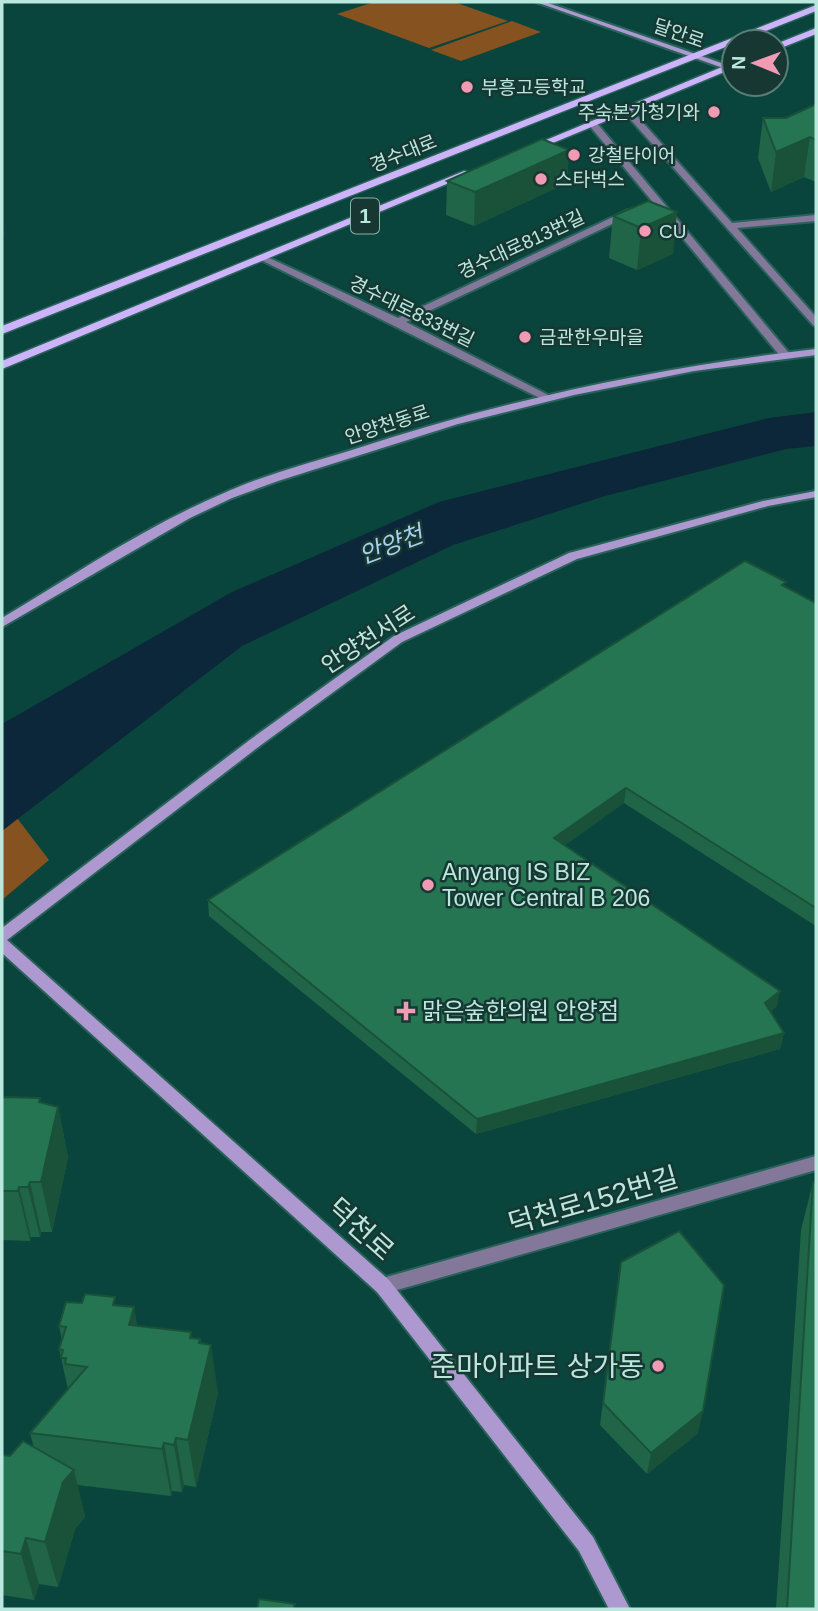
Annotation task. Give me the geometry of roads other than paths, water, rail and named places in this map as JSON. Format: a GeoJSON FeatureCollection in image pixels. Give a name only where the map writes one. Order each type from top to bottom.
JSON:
{"type":"FeatureCollection","features":[{"type":"Feature","properties":{"kind":"main road","name":"경수대로"},"geometry":{"type":"LineString","coordinates":[[2,330],[816,8]]}},
{"type":"Feature","properties":{"kind":"main road"},"geometry":{"type":"LineString","coordinates":[[790,41],[816,31]]}},
{"type":"Feature","properties":{"kind":"main road"},"geometry":{"type":"LineString","coordinates":[[521,152],[720,71]]}},
{"type":"Feature","properties":{"kind":"main road","name":"경수대로"},"geometry":{"type":"LineString","coordinates":[[2,365],[485,167]]}},
{"type":"Feature","properties":{"kind":"street","name":"달안로"},"geometry":{"type":"LineString","coordinates":[[539,2],[720,63]]}},
{"type":"Feature","properties":{"kind":"street"},"geometry":{"type":"LineString","coordinates":[[626,109],[816,323]]}},
{"type":"Feature","properties":{"kind":"street"},"geometry":{"type":"LineString","coordinates":[[592,123],[658,199],[785,355]]}},
{"type":"Feature","properties":{"kind":"street"},"geometry":{"type":"LineString","coordinates":[[646,205],[658,199]]}},
{"type":"Feature","properties":{"kind":"street","name":"경수대로813번길"},"geometry":{"type":"LineString","coordinates":[[398,322],[634,210]]}},
{"type":"Feature","properties":{"kind":"street"},"geometry":{"type":"LineString","coordinates":[[732,226],[816,218]]}},
{"type":"Feature","properties":{"kind":"street","name":"경수대로833번길"},"geometry":{"type":"LineString","coordinates":[[262,258],[398,322],[546,398]]}},
{"type":"Feature","properties":{"kind":"street","name":"안양천동로"},"geometry":{"type":"LineString","coordinates":[[2,623],[146,538],[215,501],[416,432],[546,398],[710,365],[785,355],[814,355]]}},
{"type":"Feature","properties":{"kind":"street","name":"안양천서로"},"geometry":{"type":"LineString","coordinates":[[2,936],[256,742],[398,639],[573,556],[767,503],[816,494]]}},
{"type":"Feature","properties":{"kind":"street","name":"덕천로"},"geometry":{"type":"LineString","coordinates":[[2,944],[383,1286],[586,1544],[620,1609]]}},
{"type":"Feature","properties":{"kind":"street","name":"덕천로152번길"},"geometry":{"type":"LineString","coordinates":[[383,1286],[816,1163]]}},
{"type":"Feature","properties":{"kind":"water","name":"안양천"},"geometry":{"type":"Polygon","coordinates":[[[816,412],[816,446],[786,449],[605,496],[453,545],[242,646],[2,831],[2,724],[232,592],[439,502],[769,418],[816,412]]]}},
{"type":"Feature","properties":{"kind":"place","name":"부흥고등학교"},"geometry":{"type":"Point","coordinates":[467,87]}},
{"type":"Feature","properties":{"kind":"place","name":"주숙본가청기와"},"geometry":{"type":"Point","coordinates":[714,112]}},
{"type":"Feature","properties":{"kind":"place","name":"강철타이어"},"geometry":{"type":"Point","coordinates":[574,155]}},
{"type":"Feature","properties":{"kind":"place","name":"스타벅스"},"geometry":{"type":"Point","coordinates":[541,179]}},
{"type":"Feature","properties":{"kind":"place","name":"CU"},"geometry":{"type":"Point","coordinates":[645,231]}},
{"type":"Feature","properties":{"kind":"place","name":"금관한우마을"},"geometry":{"type":"Point","coordinates":[525,337]}},
{"type":"Feature","properties":{"kind":"place","name":"Anyang IS BIZ Tower Central B 206"},"geometry":{"type":"Point","coordinates":[428,885]}},
{"type":"Feature","properties":{"kind":"place","name":"맑은숲한의원 안양점"},"geometry":{"type":"Point","coordinates":[406,1011]}},
{"type":"Feature","properties":{"kind":"place","name":"준마아파트 상가동"},"geometry":{"type":"Point","coordinates":[658,1366]}}]}
